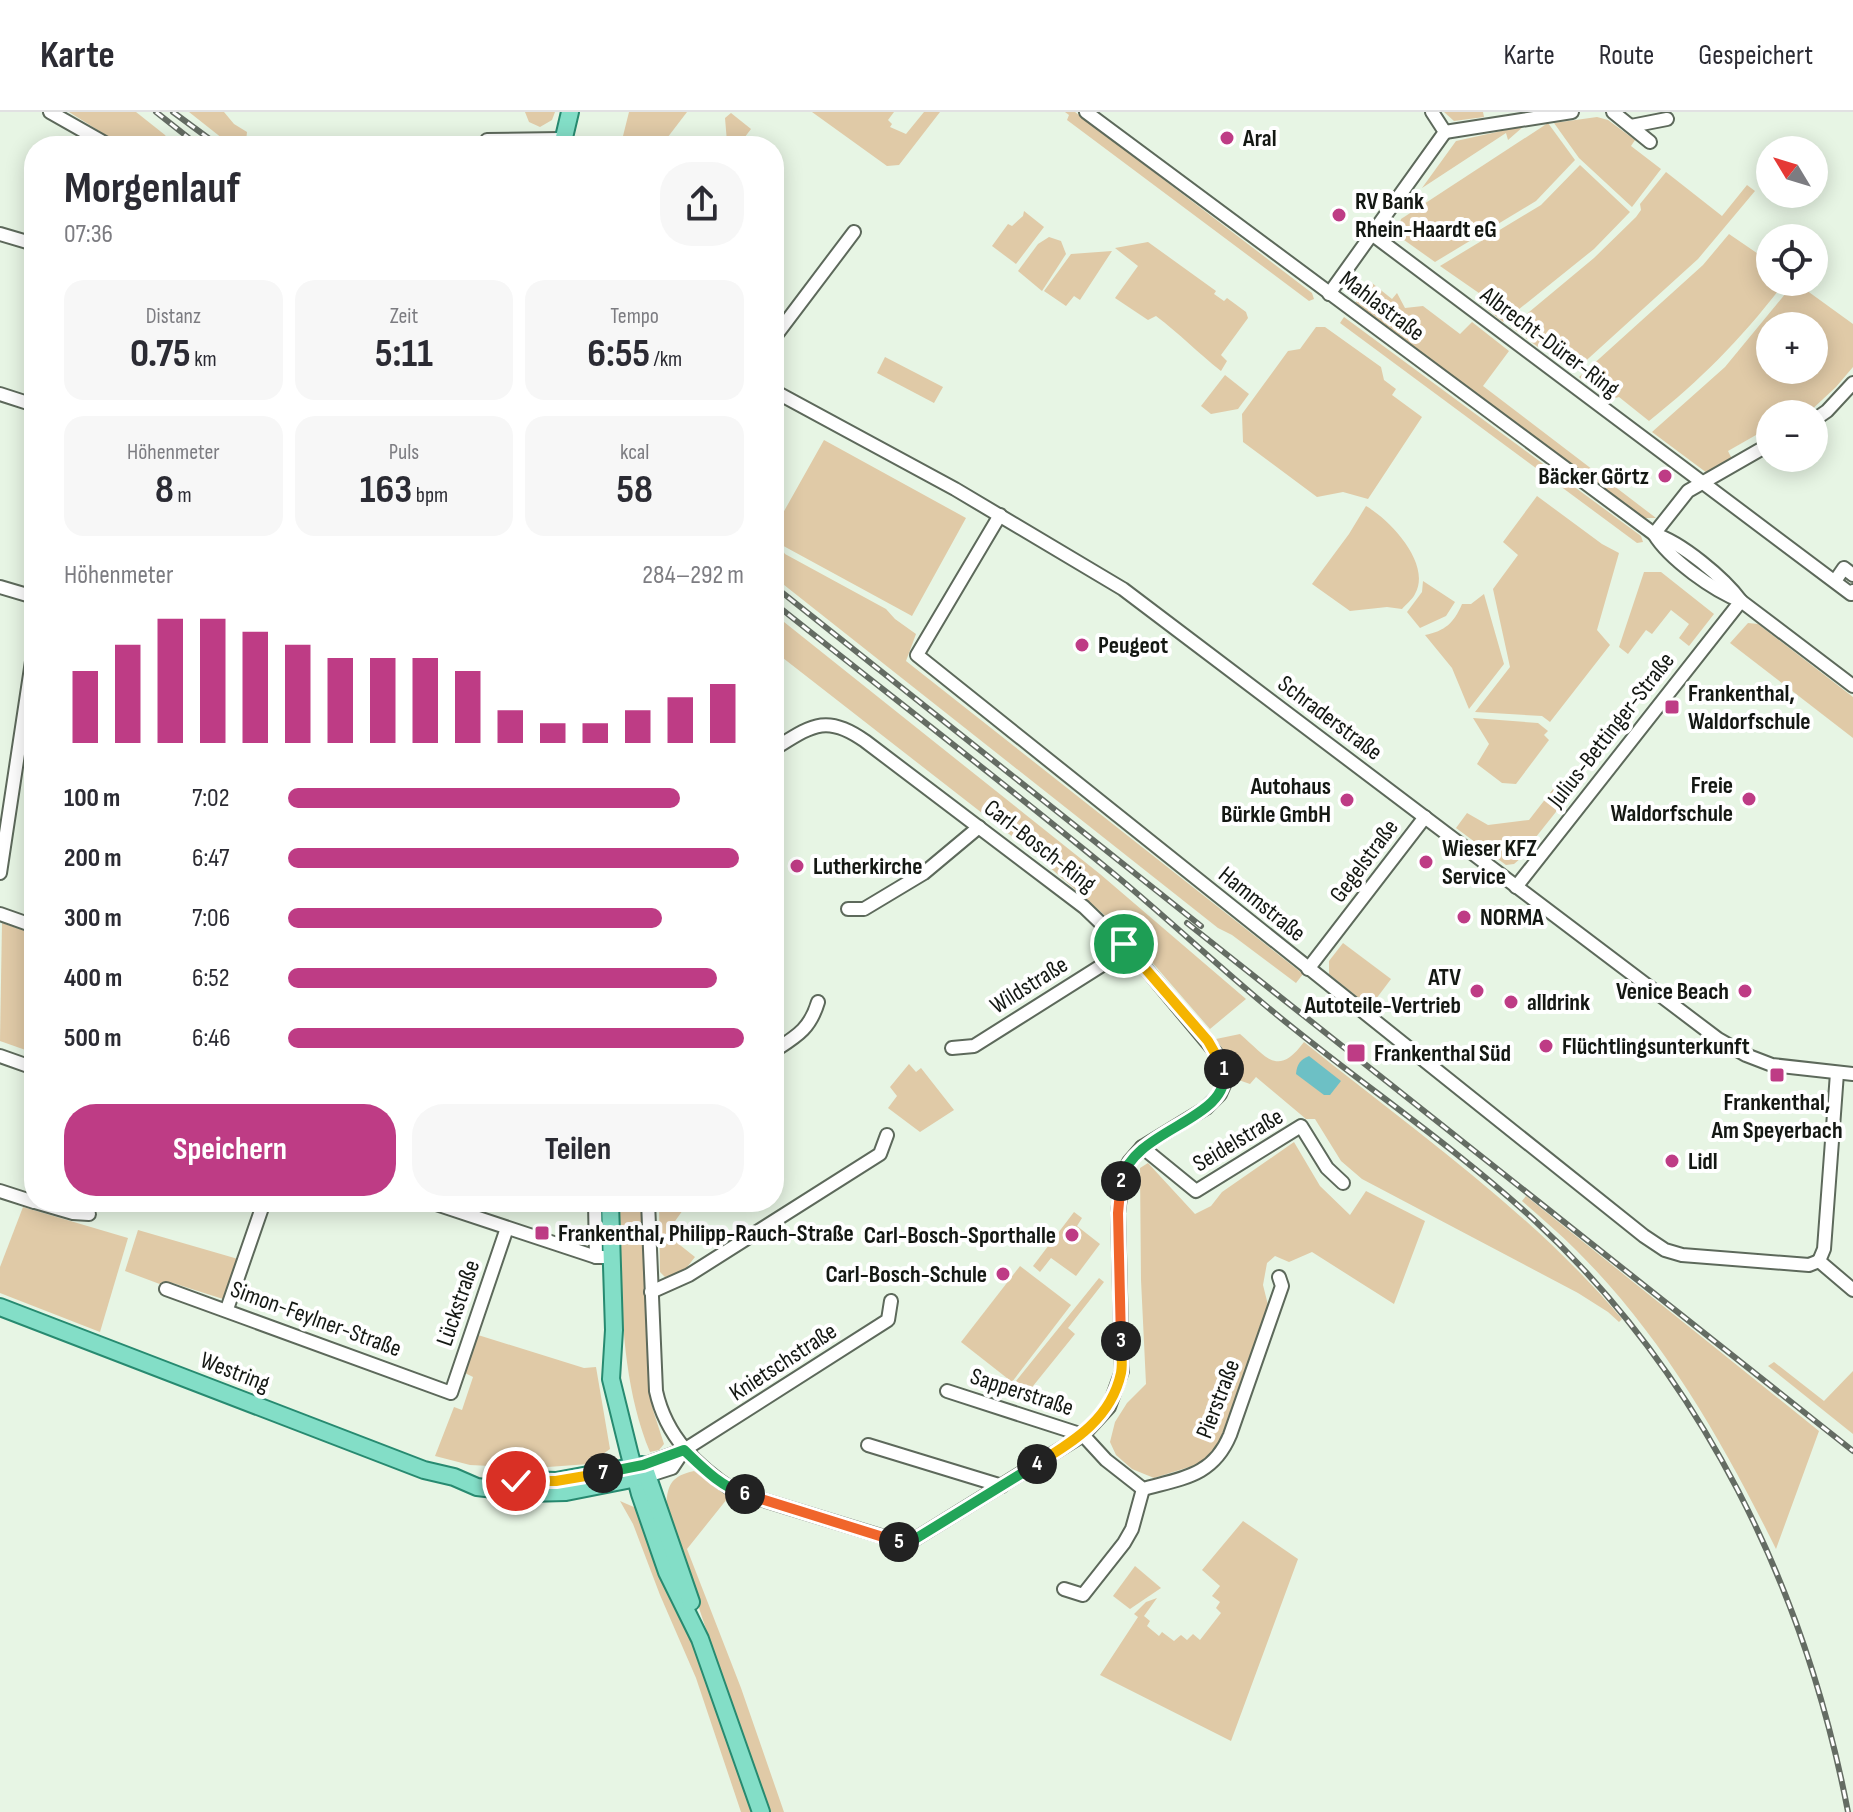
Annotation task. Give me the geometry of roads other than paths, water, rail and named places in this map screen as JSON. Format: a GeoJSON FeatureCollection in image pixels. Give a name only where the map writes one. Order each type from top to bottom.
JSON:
{"type":"FeatureCollection","features":[{"type":"Feature","properties":{"kind":"main road"},"geometry":{"type":"LineString","coordinates":[[564,136],[570,112]]}},
{"type":"Feature","properties":{"kind":"main road"},"geometry":{"type":"LineString","coordinates":[[609,1212],[604,1257],[614,1330],[611,1379],[667,1572],[700,1639],[761,1812]]}},
{"type":"Feature","properties":{"kind":"main road","name":"Westring"},"geometry":{"type":"LineString","coordinates":[[0,1307],[424,1470],[454,1477],[477,1487],[528,1493],[566,1492],[640,1472]]}},
{"type":"Feature","properties":{"kind":"street"},"geometry":{"type":"LineString","coordinates":[[50,112],[92,136]]}},
{"type":"Feature","properties":{"kind":"street","name":"Mahlastraße"},"geometry":{"type":"LineString","coordinates":[[1086,112],[1654,534],[1662,547],[1703,579],[1725,595],[1741,601],[1853,686]]}},
{"type":"Feature","properties":{"kind":"street"},"geometry":{"type":"LineString","coordinates":[[1432,112],[1445,132]]}},
{"type":"Feature","properties":{"kind":"street"},"geometry":{"type":"LineString","coordinates":[[1329,294],[1445,132],[1572,112]]}},
{"type":"Feature","properties":{"kind":"street"},"geometry":{"type":"LineString","coordinates":[[1613,112],[1650,142]]}},
{"type":"Feature","properties":{"kind":"street"},"geometry":{"type":"LineString","coordinates":[[1631,126],[1667,119]]}},
{"type":"Feature","properties":{"kind":"street"},"geometry":{"type":"LineString","coordinates":[[784,325],[854,232]]}},
{"type":"Feature","properties":{"kind":"street","name":"Albrecht-Dürer-Ring"},"geometry":{"type":"LineString","coordinates":[[1373,235],[1851,594],[1853,591]]}},
{"type":"Feature","properties":{"kind":"street"},"geometry":{"type":"LineString","coordinates":[[1,238],[24,242]]}},
{"type":"Feature","properties":{"kind":"street"},"geometry":{"type":"LineString","coordinates":[[1828,410],[1853,383]]}},
{"type":"Feature","properties":{"kind":"street"},"geometry":{"type":"LineString","coordinates":[[0,394],[24,402]]}},
{"type":"Feature","properties":{"kind":"street","name":"Schraderstraße"},"geometry":{"type":"LineString","coordinates":[[784,396],[1000,515],[1123,589],[1711,1034],[1746,1055],[1772,1065],[1853,1074]]}},
{"type":"Feature","properties":{"kind":"street"},"geometry":{"type":"LineString","coordinates":[[1654,534],[1688,491],[1756,452]]}},
{"type":"Feature","properties":{"kind":"street","name":"Hammstraße"},"geometry":{"type":"LineString","coordinates":[[1000,515],[917,655],[1590,1194],[1665,1250],[1682,1255],[1793,1264],[1809,1265],[1819,1261]]}},
{"type":"Feature","properties":{"kind":"street"},"geometry":{"type":"LineString","coordinates":[[1835,581],[1844,568],[1853,575]]}},
{"type":"Feature","properties":{"kind":"street"},"geometry":{"type":"LineString","coordinates":[[4,588],[24,594]]}},
{"type":"Feature","properties":{"kind":"street","name":"Julius-Bettinger-Straße"},"geometry":{"type":"LineString","coordinates":[[1516,887],[1741,601]]}},
{"type":"Feature","properties":{"kind":"street"},"geometry":{"type":"LineString","coordinates":[[0,873],[24,704]]}},
{"type":"Feature","properties":{"kind":"street","name":"Carl-Bosch-Ring"},"geometry":{"type":"LineString","coordinates":[[648,1212],[656,1391],[666,1421],[684,1450],[734,1491],[907,1544],[1083,1435],[1109,1407],[1122,1371],[1119,1189],[1129,1162],[1142,1147],[1212,1103],[1223,1089],[1225,1073],[1208,1041],[1124,944],[1064,891],[843,726],[821,725],[784,743]]}},
{"type":"Feature","properties":{"kind":"street","name":"Gegelstraße"},"geometry":{"type":"LineString","coordinates":[[1308,969],[1425,817]]}},
{"type":"Feature","properties":{"kind":"street"},"geometry":{"type":"LineString","coordinates":[[848,909],[864,909],[924,873],[979,827]]}},
{"type":"Feature","properties":{"kind":"street"},"geometry":{"type":"LineString","coordinates":[[0,914],[24,922]]}},
{"type":"Feature","properties":{"kind":"street","name":"Wildstraße"},"geometry":{"type":"LineString","coordinates":[[952,1048],[974,1046],[1104,964],[1124,944]]}},
{"type":"Feature","properties":{"kind":"street"},"geometry":{"type":"LineString","coordinates":[[784,1045],[798,1036],[813,1020],[818,1002]]}},
{"type":"Feature","properties":{"kind":"street"},"geometry":{"type":"LineString","coordinates":[[0,1056],[24,1064]]}},
{"type":"Feature","properties":{"kind":"street"},"geometry":{"type":"LineString","coordinates":[[1837,1073],[1824,1249],[1819,1261],[1853,1290]]}},
{"type":"Feature","properties":{"kind":"street","name":"Seidelstraße"},"geometry":{"type":"LineString","coordinates":[[1142,1147],[1196,1191],[1301,1126],[1327,1168],[1343,1183]]}},
{"type":"Feature","properties":{"kind":"street"},"geometry":{"type":"LineString","coordinates":[[651,1292],[689,1275],[880,1154],[887,1135]]}},
{"type":"Feature","properties":{"kind":"street"},"geometry":{"type":"LineString","coordinates":[[0,1191],[24,1199]]}},
{"type":"Feature","properties":{"kind":"street"},"geometry":{"type":"LineString","coordinates":[[70,1212],[89,1214]]}},
{"type":"Feature","properties":{"kind":"street"},"geometry":{"type":"LineString","coordinates":[[227,1309],[261,1212]]}},
{"type":"Feature","properties":{"kind":"street"},"geometry":{"type":"LineString","coordinates":[[460,1212],[604,1257],[597,1212]]}},
{"type":"Feature","properties":{"kind":"street","name":"Lückstraße"},"geometry":{"type":"LineString","coordinates":[[451,1393],[507,1228]]}},
{"type":"Feature","properties":{"kind":"street","name":"Pierstraße"},"geometry":{"type":"LineString","coordinates":[[1143,1489],[1198,1473],[1212,1465],[1224,1451],[1282,1286],[1279,1277]]}},
{"type":"Feature","properties":{"kind":"street","name":"Simon-Feylner-Straße"},"geometry":{"type":"LineString","coordinates":[[166,1289],[451,1393]]}},
{"type":"Feature","properties":{"kind":"street","name":"Knietschstraße"},"geometry":{"type":"LineString","coordinates":[[684,1450],[888,1320],[891,1301]]}},
{"type":"Feature","properties":{"kind":"street","name":"Sapperstraße"},"geometry":{"type":"LineString","coordinates":[[947,1391],[1083,1435]]}},
{"type":"Feature","properties":{"kind":"street"},"geometry":{"type":"LineString","coordinates":[[1064,1589],[1083,1595],[1132,1529],[1143,1489],[1106,1460],[1083,1435]]}},
{"type":"Feature","properties":{"kind":"street"},"geometry":{"type":"LineString","coordinates":[[868,1445],[1002,1486]]}},
{"type":"Feature","properties":{"kind":"street"},"geometry":{"type":"LineString","coordinates":[[640,1472],[684,1450]]}},
{"type":"Feature","properties":{"kind":"water"},"geometry":{"type":"Polygon","coordinates":[[[1309,1056],[1341,1081],[1330,1095],[1324,1095],[1296,1074],[1300,1063],[1309,1056]]]}},
{"type":"Feature","properties":{"kind":"railway"},"geometry":{"type":"LineString","coordinates":[[156,112],[186,136]]}},
{"type":"Feature","properties":{"kind":"railway"},"geometry":{"type":"LineString","coordinates":[[173,112],[205,136]]}},
{"type":"Feature","properties":{"kind":"railway"},"geometry":{"type":"LineString","coordinates":[[784,594],[1201,926]]}},
{"type":"Feature","properties":{"kind":"railway"},"geometry":{"type":"LineString","coordinates":[[784,611],[1077,844],[1298,1032],[1467,1162],[1532,1218],[1593,1279],[1647,1346],[1695,1416],[1738,1490],[1774,1567],[1804,1647],[1829,1729],[1848,1812]]}},
{"type":"Feature","properties":{"kind":"railway"},"geometry":{"type":"LineString","coordinates":[[1187,923],[1853,1451]]}},
{"type":"Feature","properties":{"kind":"place","name":"Aral"},"geometry":{"type":"Point","coordinates":[1227,138]}},
{"type":"Feature","properties":{"kind":"place","name":"RV Bank Rhein-Haardt eG"},"geometry":{"type":"Point","coordinates":[1339,215]}},
{"type":"Feature","properties":{"kind":"place","name":"Bäcker Görtz"},"geometry":{"type":"Point","coordinates":[1665,476]}},
{"type":"Feature","properties":{"kind":"place","name":"Peugeot"},"geometry":{"type":"Point","coordinates":[1082,645]}},
{"type":"Feature","properties":{"kind":"place","name":"Frankenthal, Waldorfschule"},"geometry":{"type":"Point","coordinates":[1672,707]}},
{"type":"Feature","properties":{"kind":"place","name":"Freie Waldorfschule"},"geometry":{"type":"Point","coordinates":[1749,799]}},
{"type":"Feature","properties":{"kind":"place","name":"Autohaus Bürkle GmbH"},"geometry":{"type":"Point","coordinates":[1347,800]}},
{"type":"Feature","properties":{"kind":"place","name":"Wieser KFZ Service"},"geometry":{"type":"Point","coordinates":[1426,862]}},
{"type":"Feature","properties":{"kind":"place","name":"Lutherkirche"},"geometry":{"type":"Point","coordinates":[797,866]}},
{"type":"Feature","properties":{"kind":"place","name":"NORMA"},"geometry":{"type":"Point","coordinates":[1464,917]}},
{"type":"Feature","properties":{"kind":"place","name":"ATV Autoteile-Vertrieb"},"geometry":{"type":"Point","coordinates":[1477,991]}},
{"type":"Feature","properties":{"kind":"place","name":"Venice Beach"},"geometry":{"type":"Point","coordinates":[1745,991]}},
{"type":"Feature","properties":{"kind":"place","name":"alldrink"},"geometry":{"type":"Point","coordinates":[1511,1002]}},
{"type":"Feature","properties":{"kind":"place","name":"Flüchtlingsunterkunft"},"geometry":{"type":"Point","coordinates":[1546,1046]}},
{"type":"Feature","properties":{"kind":"place","name":"Frankenthal Süd"},"geometry":{"type":"Point","coordinates":[1356,1053]}},
{"type":"Feature","properties":{"kind":"place","name":"Frankenthal, Am Speyerbach"},"geometry":{"type":"Point","coordinates":[1777,1075]}},
{"type":"Feature","properties":{"kind":"place","name":"Lidl"},"geometry":{"type":"Point","coordinates":[1672,1161]}},
{"type":"Feature","properties":{"kind":"place","name":"Frankenthal, Philipp-Rauch-Straße"},"geometry":{"type":"Point","coordinates":[542,1233]}},
{"type":"Feature","properties":{"kind":"place","name":"Carl-Bosch-Sporthalle"},"geometry":{"type":"Point","coordinates":[1072,1235]}},
{"type":"Feature","properties":{"kind":"place","name":"Carl-Bosch-Schule"},"geometry":{"type":"Point","coordinates":[1003,1274]}}]}
